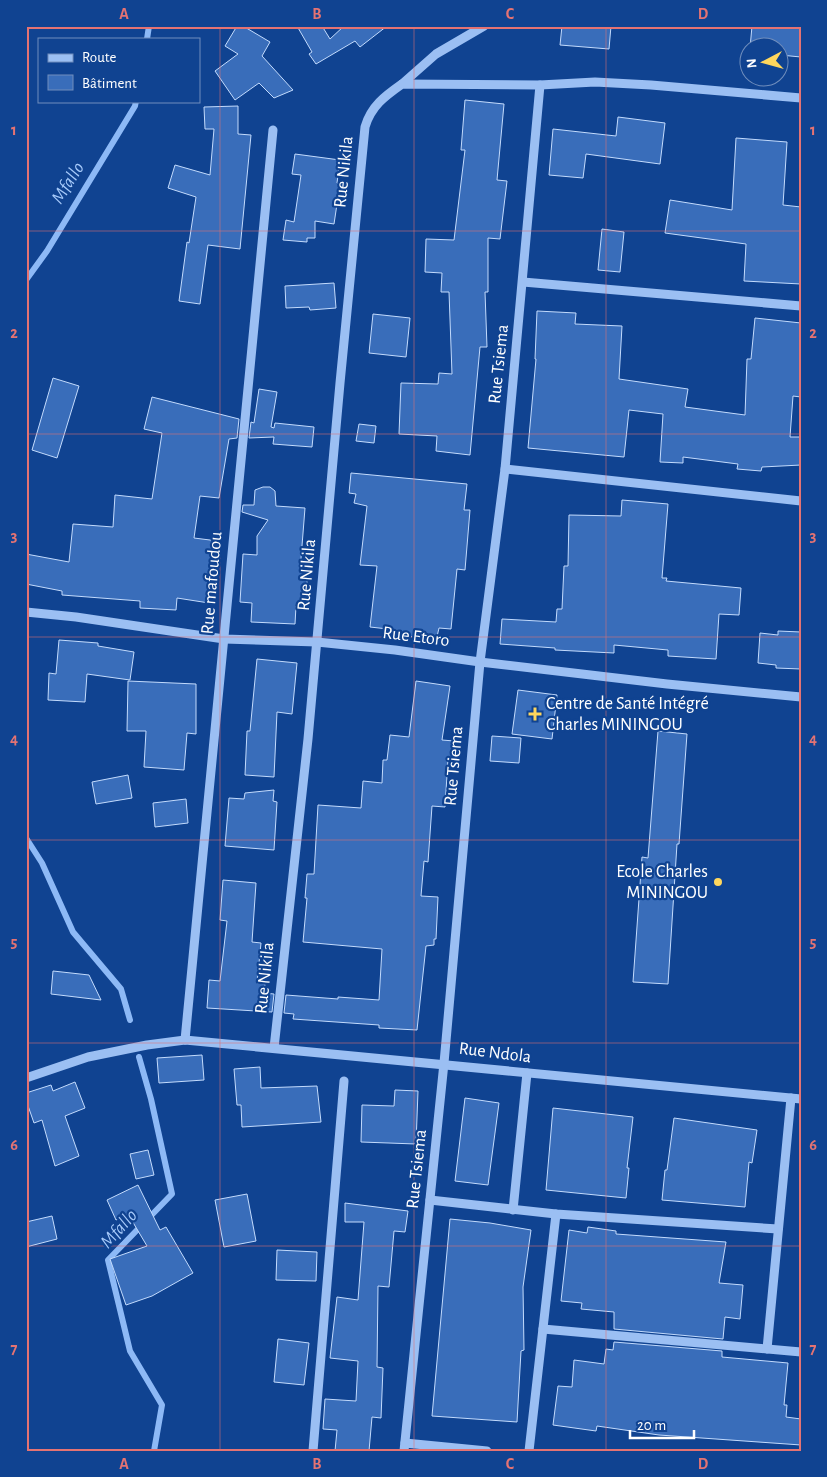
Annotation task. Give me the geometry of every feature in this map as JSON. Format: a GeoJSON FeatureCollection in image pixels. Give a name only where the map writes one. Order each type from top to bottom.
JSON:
{"type":"FeatureCollection","features":[{"type":"Feature","properties":{"kind":"street"},"geometry":{"type":"LineString","coordinates":[[402,84],[436,54],[484,26]]}},
{"type":"Feature","properties":{"kind":"street"},"geometry":{"type":"LineString","coordinates":[[402,84],[540,85],[595,82],[801,98]]}},
{"type":"Feature","properties":{"kind":"street","name":"Rue Nikila"},"geometry":{"type":"LineString","coordinates":[[274,1048],[308,738],[365,127],[373,107],[383,97],[402,84]]}},
{"type":"Feature","properties":{"kind":"street","name":"Rue Tsiema"},"geometry":{"type":"LineString","coordinates":[[404,1447],[444,1064],[480,662],[505,469],[540,85]]}},
{"type":"Feature","properties":{"kind":"street","name":"Rue mafoudou"},"geometry":{"type":"LineString","coordinates":[[185,1040],[273,130]]}},
{"type":"Feature","properties":{"kind":"street"},"geometry":{"type":"LineString","coordinates":[[523,282],[801,306]]}},
{"type":"Feature","properties":{"kind":"street"},"geometry":{"type":"LineString","coordinates":[[505,469],[801,501]]}},
{"type":"Feature","properties":{"kind":"street","name":"Rue Etoro"},"geometry":{"type":"LineString","coordinates":[[26,612],[76,617],[224,639],[317,642],[667,684],[801,696]]}},
{"type":"Feature","properties":{"kind":"street","name":"Rue Ndola"},"geometry":{"type":"LineString","coordinates":[[26,1078],[88,1057],[147,1045],[185,1040],[796,1099]]}},
{"type":"Feature","properties":{"kind":"street"},"geometry":{"type":"LineString","coordinates":[[513,1210],[527,1073]]}},
{"type":"Feature","properties":{"kind":"street"},"geometry":{"type":"LineString","coordinates":[[313,1451],[344,1081]]}},
{"type":"Feature","properties":{"kind":"street"},"geometry":{"type":"LineString","coordinates":[[767,1349],[778,1229],[796,1099]]}},
{"type":"Feature","properties":{"kind":"street"},"geometry":{"type":"LineString","coordinates":[[430,1200],[556,1214],[778,1229]]}},
{"type":"Feature","properties":{"kind":"street"},"geometry":{"type":"LineString","coordinates":[[529,1451],[556,1214]]}},
{"type":"Feature","properties":{"kind":"street"},"geometry":{"type":"LineString","coordinates":[[542,1329],[801,1352]]}},
{"type":"Feature","properties":{"kind":"street"},"geometry":{"type":"LineString","coordinates":[[404,1447],[487,1451]]}},
{"type":"Feature","properties":{"kind":"building"},"geometry":{"type":"Polygon","coordinates":[[[237,26],[243,26],[270,42],[262,56],[293,90],[274,98],[259,83],[235,100],[215,71],[238,54],[225,46],[237,26]]]}},
{"type":"Feature","properties":{"kind":"building"},"geometry":{"type":"Polygon","coordinates":[[[297,26],[322,26],[330,39],[344,26],[387,26],[360,47],[355,41],[316,64],[309,54],[312,52],[297,26]]]}},
{"type":"Feature","properties":{"kind":"building"},"geometry":{"type":"Polygon","coordinates":[[[562,26],[611,26],[609,49],[560,45],[562,26]]]}},
{"type":"Feature","properties":{"kind":"building"},"geometry":{"type":"Polygon","coordinates":[[[752,26],[801,26],[801,57],[790,56],[790,38],[751,38],[752,26]]]}},
{"type":"Feature","properties":{"kind":"building"},"geometry":{"type":"Polygon","coordinates":[[[465,100],[504,104],[497,180],[507,181],[500,239],[488,238],[488,292],[485,292],[487,347],[480,347],[470,455],[436,451],[437,436],[399,434],[401,383],[438,384],[439,373],[452,374],[449,292],[441,292],[442,273],[425,272],[426,239],[454,240],[465,150],[461,150],[465,100]]]}},
{"type":"Feature","properties":{"kind":"building"},"geometry":{"type":"Polygon","coordinates":[[[238,106],[238,134],[251,135],[240,249],[208,245],[200,304],[179,301],[187,242],[189,243],[196,197],[168,188],[175,165],[210,175],[214,129],[205,129],[204,107],[238,106]]]}},
{"type":"Feature","properties":{"kind":"building"},"geometry":{"type":"Polygon","coordinates":[[[618,117],[665,123],[660,164],[586,154],[583,178],[549,175],[553,129],[616,136],[618,117]]]}},
{"type":"Feature","properties":{"kind":"building"},"geometry":{"type":"Polygon","coordinates":[[[736,138],[787,142],[783,205],[801,207],[801,284],[744,281],[746,244],[665,233],[670,200],[732,210],[736,138]]]}},
{"type":"Feature","properties":{"kind":"building"},"geometry":{"type":"Polygon","coordinates":[[[295,154],[340,160],[337,183],[340,184],[334,224],[315,221],[315,238],[307,238],[307,242],[283,240],[286,220],[294,222],[301,175],[292,174],[295,154]]]}},
{"type":"Feature","properties":{"kind":"building"},"geometry":{"type":"Polygon","coordinates":[[[602,229],[624,232],[620,272],[598,270],[602,229]]]}},
{"type":"Feature","properties":{"kind":"building"},"geometry":{"type":"Polygon","coordinates":[[[334,283],[336,308],[310,310],[309,307],[286,308],[285,286],[334,283]]]}},
{"type":"Feature","properties":{"kind":"building"},"geometry":{"type":"Polygon","coordinates":[[[537,311],[576,313],[575,324],[622,326],[619,379],[688,389],[685,407],[745,415],[747,359],[751,359],[755,318],[801,323],[801,397],[793,396],[790,437],[801,437],[801,465],[762,467],[761,471],[737,469],[738,464],[683,457],[683,463],[660,462],[663,414],[629,410],[624,457],[528,448],[536,359],[537,311]]]}},
{"type":"Feature","properties":{"kind":"building"},"geometry":{"type":"Polygon","coordinates":[[[373,314],[410,318],[406,357],[369,353],[373,314]]]}},
{"type":"Feature","properties":{"kind":"building"},"geometry":{"type":"Polygon","coordinates":[[[53,378],[79,386],[57,458],[32,450],[53,378]]]}},
{"type":"Feature","properties":{"kind":"building"},"geometry":{"type":"Polygon","coordinates":[[[259,389],[277,392],[271,427],[274,428],[275,423],[314,427],[312,447],[273,444],[274,437],[249,438],[251,422],[254,423],[259,389]]]}},
{"type":"Feature","properties":{"kind":"building"},"geometry":{"type":"Polygon","coordinates":[[[152,397],[239,419],[237,438],[229,439],[219,498],[200,496],[194,538],[218,541],[209,603],[177,598],[176,610],[140,608],[140,601],[62,595],[62,591],[26,584],[26,554],[69,562],[73,524],[113,527],[115,495],[152,499],[162,433],[144,429],[152,397]]]}},
{"type":"Feature","properties":{"kind":"building"},"geometry":{"type":"Polygon","coordinates":[[[359,424],[376,426],[374,443],[356,441],[359,424]]]}},
{"type":"Feature","properties":{"kind":"building"},"geometry":{"type":"Polygon","coordinates":[[[351,473],[467,484],[464,510],[470,510],[465,570],[457,569],[451,629],[439,628],[436,641],[396,634],[397,630],[370,627],[377,566],[360,565],[367,506],[354,503],[356,494],[349,493],[351,473]]]}},
{"type":"Feature","properties":{"kind":"building"},"geometry":{"type":"Polygon","coordinates":[[[270,487],[275,491],[276,506],[305,508],[300,571],[307,570],[307,606],[296,606],[295,624],[251,622],[252,603],[240,602],[243,554],[257,555],[257,536],[268,520],[242,512],[243,505],[254,505],[255,490],[270,487]]]}},
{"type":"Feature","properties":{"kind":"building"},"geometry":{"type":"Polygon","coordinates":[[[622,500],[668,504],[662,578],[667,578],[666,581],[741,588],[739,615],[719,614],[716,659],[668,656],[668,650],[614,645],[614,653],[555,650],[555,648],[500,644],[502,619],[556,622],[557,609],[562,609],[564,566],[568,566],[569,515],[621,516],[622,500]]]}},
{"type":"Feature","properties":{"kind":"building"},"geometry":{"type":"Polygon","coordinates":[[[778,631],[801,632],[801,669],[776,668],[776,665],[758,663],[760,633],[778,635],[778,631]]]}},
{"type":"Feature","properties":{"kind":"building"},"geometry":{"type":"Polygon","coordinates":[[[59,640],[98,643],[98,646],[134,652],[130,680],[87,674],[85,702],[48,700],[49,673],[56,674],[59,640]]]}},
{"type":"Feature","properties":{"kind":"building"},"geometry":{"type":"Polygon","coordinates":[[[257,659],[297,663],[292,714],[277,712],[274,777],[245,775],[247,731],[250,731],[257,659]]]}},
{"type":"Feature","properties":{"kind":"building"},"geometry":{"type":"Polygon","coordinates":[[[128,681],[196,684],[196,734],[187,733],[184,770],[144,767],[146,731],[127,731],[128,681]]]}},
{"type":"Feature","properties":{"kind":"building"},"geometry":{"type":"Polygon","coordinates":[[[416,681],[450,686],[442,740],[454,741],[452,760],[448,759],[445,807],[432,806],[428,862],[424,861],[421,896],[438,897],[436,939],[434,939],[434,945],[426,946],[417,1030],[379,1028],[379,1025],[293,1019],[294,1014],[284,1013],[286,995],[379,1000],[382,949],[303,942],[307,874],[314,874],[318,805],[361,808],[363,781],[382,783],[383,760],[387,760],[390,735],[409,737],[416,681]]]}},
{"type":"Feature","properties":{"kind":"building","name":"Centre de Santé Intégré Charles MININGOU"},"geometry":{"type":"Polygon","coordinates":[[[518,690],[557,695],[552,739],[512,734],[518,690]]]}},
{"type":"Feature","properties":{"kind":"building"},"geometry":{"type":"Polygon","coordinates":[[[658,731],[687,734],[679,844],[677,844],[668,984],[633,982],[642,857],[648,858],[658,731]]]}},
{"type":"Feature","properties":{"kind":"building","name":"Centre de Santé Intégré Charles MININGOU"},"geometry":{"type":"Polygon","coordinates":[[[492,736],[521,738],[519,763],[490,761],[492,736]]]}},
{"type":"Feature","properties":{"kind":"building"},"geometry":{"type":"Polygon","coordinates":[[[128,775],[132,798],[96,804],[92,782],[128,775]]]}},
{"type":"Feature","properties":{"kind":"building"},"geometry":{"type":"Polygon","coordinates":[[[274,790],[273,801],[277,802],[274,850],[225,846],[229,798],[244,799],[245,793],[274,790]]]}},
{"type":"Feature","properties":{"kind":"building"},"geometry":{"type":"Polygon","coordinates":[[[186,799],[188,823],[155,827],[153,803],[186,799]]]}},
{"type":"Feature","properties":{"kind":"building"},"geometry":{"type":"Polygon","coordinates":[[[223,880],[256,883],[252,942],[261,943],[257,983],[265,984],[264,993],[274,994],[272,1012],[207,1008],[209,980],[220,981],[227,921],[220,920],[223,880]]]}},
{"type":"Feature","properties":{"kind":"building"},"geometry":{"type":"Polygon","coordinates":[[[53,971],[89,975],[101,1000],[51,994],[53,971]]]}},
{"type":"Feature","properties":{"kind":"building"},"geometry":{"type":"Polygon","coordinates":[[[202,1055],[204,1080],[159,1083],[157,1058],[202,1055]]]}},
{"type":"Feature","properties":{"kind":"building"},"geometry":{"type":"Polygon","coordinates":[[[260,1067],[261,1088],[317,1086],[321,1122],[242,1127],[241,1105],[237,1105],[234,1069],[260,1067]]]}},
{"type":"Feature","properties":{"kind":"building"},"geometry":{"type":"Polygon","coordinates":[[[75,1082],[85,1108],[65,1116],[79,1156],[55,1166],[42,1120],[34,1123],[26,1100],[26,1093],[51,1085],[53,1091],[75,1082]]]}},
{"type":"Feature","properties":{"kind":"building"},"geometry":{"type":"Polygon","coordinates":[[[395,1090],[418,1091],[416,1144],[361,1142],[362,1105],[394,1106],[395,1090]]]}},
{"type":"Feature","properties":{"kind":"building"},"geometry":{"type":"Polygon","coordinates":[[[465,1098],[499,1103],[488,1185],[455,1181],[465,1098]]]}},
{"type":"Feature","properties":{"kind":"building"},"geometry":{"type":"Polygon","coordinates":[[[553,1108],[633,1117],[627,1168],[629,1168],[626,1198],[546,1190],[553,1108]]]}},
{"type":"Feature","properties":{"kind":"building"},"geometry":{"type":"Polygon","coordinates":[[[674,1118],[757,1130],[752,1163],[749,1162],[745,1207],[662,1200],[674,1118]]]}},
{"type":"Feature","properties":{"kind":"building"},"geometry":{"type":"Polygon","coordinates":[[[148,1150],[154,1175],[136,1179],[130,1154],[148,1150]]]}},
{"type":"Feature","properties":{"kind":"building"},"geometry":{"type":"Polygon","coordinates":[[[138,1185],[160,1230],[166,1227],[193,1273],[152,1296],[126,1305],[110,1259],[147,1246],[128,1214],[116,1220],[107,1200],[138,1185]]]}},
{"type":"Feature","properties":{"kind":"building"},"geometry":{"type":"Polygon","coordinates":[[[247,1194],[256,1241],[224,1247],[215,1200],[247,1194]]]}},
{"type":"Feature","properties":{"kind":"building"},"geometry":{"type":"Polygon","coordinates":[[[345,1203],[408,1211],[405,1232],[394,1231],[389,1287],[378,1286],[377,1367],[383,1368],[381,1418],[372,1417],[369,1451],[335,1451],[337,1430],[323,1429],[325,1399],[356,1401],[358,1361],[330,1358],[337,1297],[358,1300],[364,1222],[345,1222],[345,1203]]]}},
{"type":"Feature","properties":{"kind":"building"},"geometry":{"type":"Polygon","coordinates":[[[52,1216],[57,1239],[26,1247],[26,1222],[52,1216]]]}},
{"type":"Feature","properties":{"kind":"building"},"geometry":{"type":"Polygon","coordinates":[[[450,1219],[531,1230],[523,1287],[524,1350],[521,1351],[517,1422],[432,1416],[450,1219]]]}},
{"type":"Feature","properties":{"kind":"building"},"geometry":{"type":"Polygon","coordinates":[[[588,1227],[616,1231],[616,1234],[726,1242],[719,1283],[743,1285],[740,1319],[725,1317],[723,1339],[614,1329],[614,1312],[581,1309],[582,1303],[561,1301],[569,1230],[587,1233],[588,1227]]]}},
{"type":"Feature","properties":{"kind":"building"},"geometry":{"type":"Polygon","coordinates":[[[277,1250],[317,1252],[316,1281],[276,1280],[277,1250]]]}},
{"type":"Feature","properties":{"kind":"building"},"geometry":{"type":"Polygon","coordinates":[[[278,1339],[309,1343],[304,1385],[274,1382],[278,1339]]]}},
{"type":"Feature","properties":{"kind":"building"},"geometry":{"type":"Polygon","coordinates":[[[614,1342],[722,1351],[722,1357],[788,1363],[784,1405],[787,1405],[786,1417],[801,1419],[801,1445],[659,1435],[597,1426],[596,1431],[553,1425],[558,1386],[572,1387],[574,1360],[604,1364],[606,1349],[613,1350],[614,1342]]]}},
{"type":"Feature","properties":{"kind":"waterway","name":"Mfallo"},"geometry":{"type":"LineString","coordinates":[[147,38],[149,26]]}},
{"type":"Feature","properties":{"kind":"waterway","name":"Mfallo"},"geometry":{"type":"LineString","coordinates":[[26,280],[47,251],[136,102]]}},
{"type":"Feature","properties":{"kind":"waterway","name":"Mfallo"},"geometry":{"type":"LineString","coordinates":[[26,838],[42,863],[73,932],[121,989],[130,1020]]}},
{"type":"Feature","properties":{"kind":"waterway","name":"Mfallo"},"geometry":{"type":"LineString","coordinates":[[139,1057],[151,1099],[172,1194],[108,1260],[130,1351],[162,1405],[154,1451]]}},
{"type":"Feature","properties":{"kind":"place","name":"Centre de Santé Intégré Charles MININGOU"},"geometry":{"type":"Point","coordinates":[535,714]}},
{"type":"Feature","properties":{"kind":"place","name":"Ecole Charles MININGOU"},"geometry":{"type":"Point","coordinates":[718,882]}}]}
